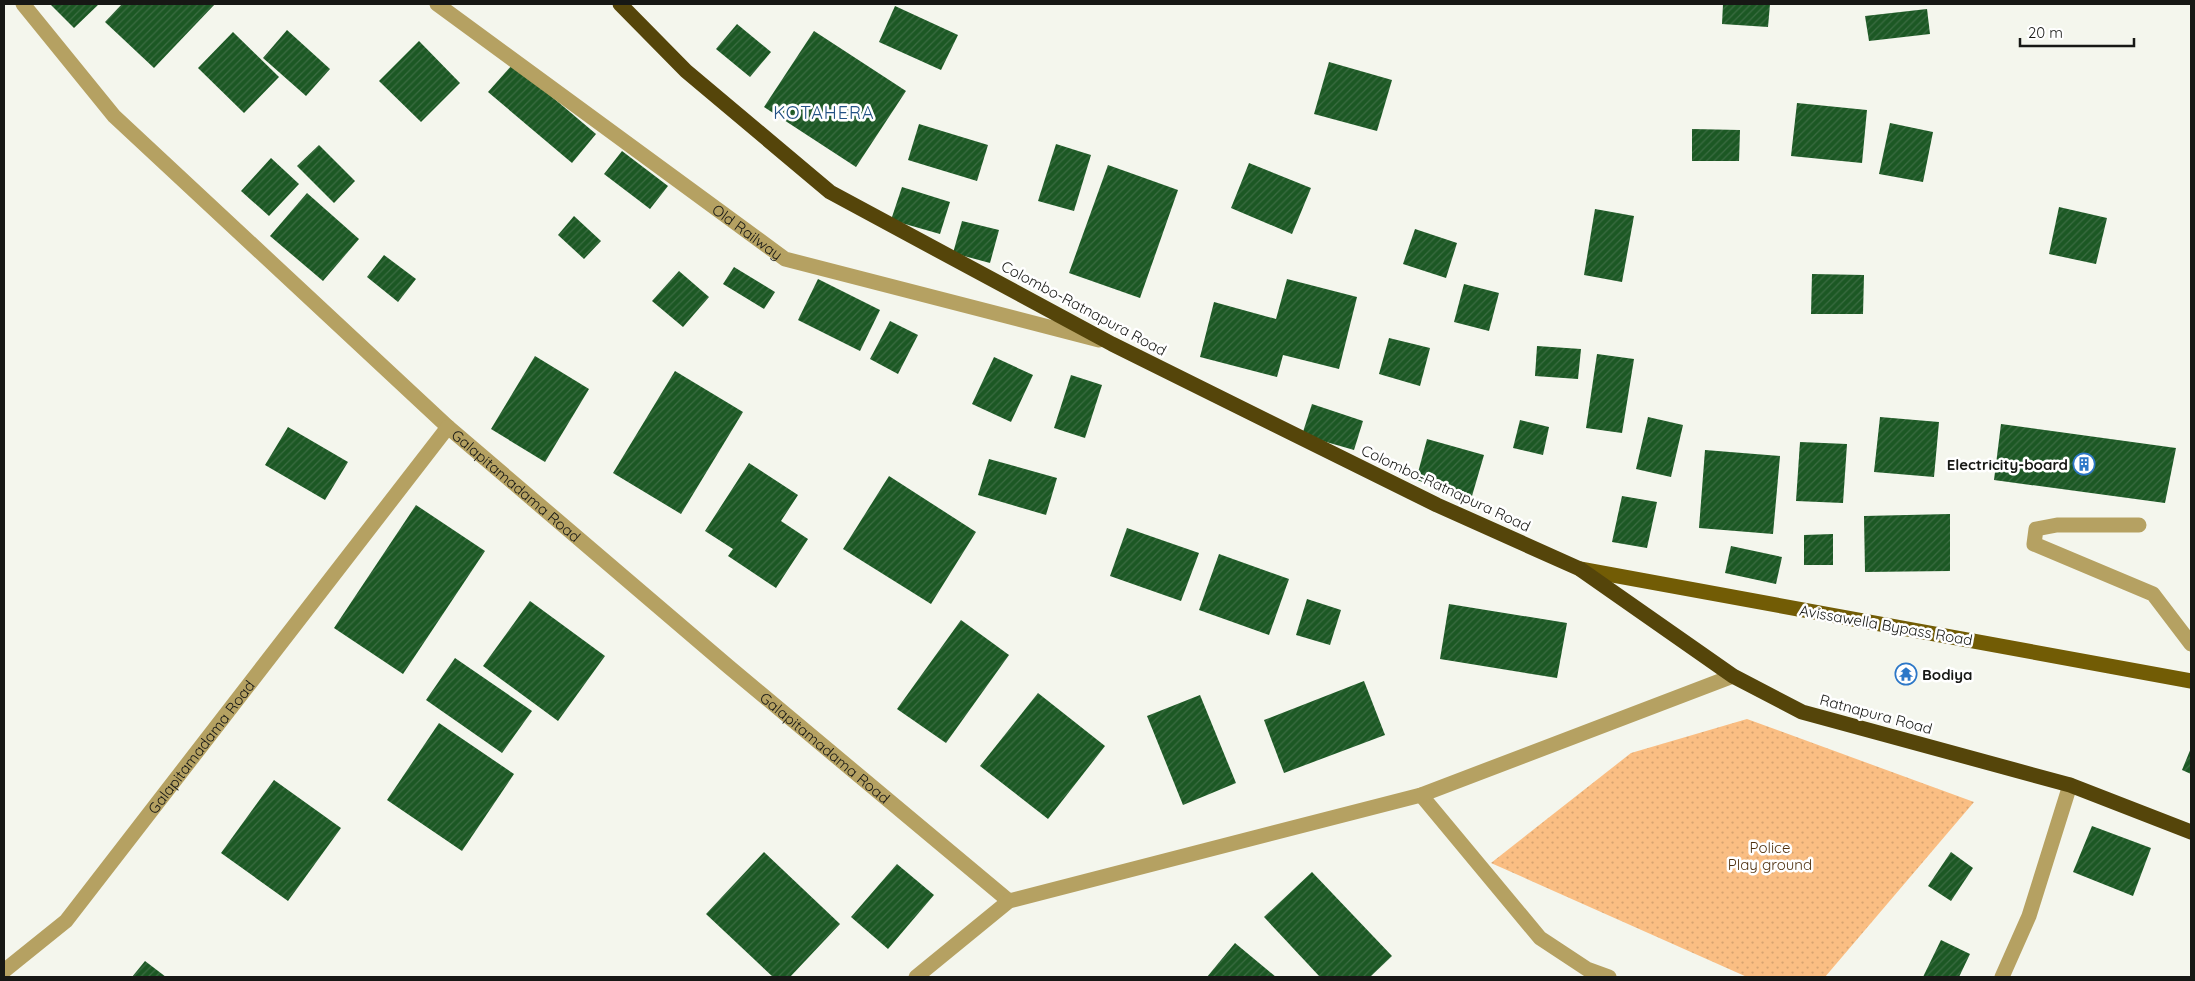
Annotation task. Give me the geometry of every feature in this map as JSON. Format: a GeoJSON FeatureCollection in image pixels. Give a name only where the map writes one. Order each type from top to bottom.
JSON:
{"type":"FeatureCollection","features":[{"type":"Feature","properties":{"kind":"highway","name":"Colombo-Ratnapura Road"},"geometry":{"type":"LineString","coordinates":[[620,4],[686,70],[830,192],[1112,344],[1437,505],[1580,569]]}},
{"type":"Feature","properties":{"kind":"highway","name":"Ratnapura Road"},"geometry":{"type":"LineString","coordinates":[[1580,569],[1733,676],[1802,712],[2070,785],[2191,832]]}},
{"type":"Feature","properties":{"kind":"main road","name":"Avissawella Bypass Road"},"geometry":{"type":"LineString","coordinates":[[1580,569],[2191,681]]}},
{"type":"Feature","properties":{"kind":"street"},"geometry":{"type":"LineString","coordinates":[[23,4],[114,116],[448,427]]}},
{"type":"Feature","properties":{"kind":"street","name":"Old Railway"},"geometry":{"type":"LineString","coordinates":[[437,4],[784,259],[1112,344]]}},
{"type":"Feature","properties":{"kind":"street","name":"Galapitamadama Road"},"geometry":{"type":"LineString","coordinates":[[4,971],[66,922],[448,427],[1009,901]]}},
{"type":"Feature","properties":{"kind":"street"},"geometry":{"type":"LineString","coordinates":[[2139,526],[2057,525],[2036,529],[2034,544],[2153,594],[2191,644]]}},
{"type":"Feature","properties":{"kind":"street"},"geometry":{"type":"LineString","coordinates":[[916,977],[1009,901],[1421,795],[1733,676]]}},
{"type":"Feature","properties":{"kind":"street"},"geometry":{"type":"LineString","coordinates":[[2002,977],[2029,916],[2070,785]]}},
{"type":"Feature","properties":{"kind":"street"},"geometry":{"type":"LineString","coordinates":[[1421,795],[1540,938],[1587,969],[1609,977]]}},
{"type":"Feature","properties":{"kind":"street"},"geometry":{"type":"LineString","coordinates":[[4,971],[12,977]]}},
{"type":"Feature","properties":{"kind":"green space","name":"Police Play ground"},"geometry":{"type":"Polygon","coordinates":[[[1747,719],[1974,802],[1825,977],[1747,977],[1491,863],[1631,753],[1747,719]]]}},
{"type":"Feature","properties":{"kind":"building"},"geometry":{"type":"Polygon","coordinates":[[[50,4],[99,4],[74,28],[50,4]]]}},
{"type":"Feature","properties":{"kind":"building"},"geometry":{"type":"Polygon","coordinates":[[[122,4],[215,4],[154,68],[105,22],[122,4]]]}},
{"type":"Feature","properties":{"kind":"building"},"geometry":{"type":"Polygon","coordinates":[[[1723,4],[1770,4],[1768,27],[1722,24],[1723,4]]]}},
{"type":"Feature","properties":{"kind":"building"},"geometry":{"type":"Polygon","coordinates":[[[895,6],[958,35],[941,70],[879,42],[895,6]]]}},
{"type":"Feature","properties":{"kind":"building"},"geometry":{"type":"Polygon","coordinates":[[[1927,9],[1930,34],[1869,41],[1865,16],[1927,9]]]}},
{"type":"Feature","properties":{"kind":"building"},"geometry":{"type":"Polygon","coordinates":[[[737,24],[771,52],[750,77],[716,49],[737,24]]]}},
{"type":"Feature","properties":{"kind":"building"},"geometry":{"type":"Polygon","coordinates":[[[287,30],[330,69],[306,96],[263,58],[287,30]]]}},
{"type":"Feature","properties":{"kind":"building"},"geometry":{"type":"Polygon","coordinates":[[[814,31],[906,91],[856,167],[764,107],[814,31]]]}},
{"type":"Feature","properties":{"kind":"building"},"geometry":{"type":"Polygon","coordinates":[[[233,32],[279,77],[244,113],[198,68],[233,32]]]}},
{"type":"Feature","properties":{"kind":"building"},"geometry":{"type":"Polygon","coordinates":[[[419,41],[460,83],[421,122],[379,81],[419,41]]]}},
{"type":"Feature","properties":{"kind":"building"},"geometry":{"type":"Polygon","coordinates":[[[1329,62],[1392,80],[1377,131],[1314,114],[1329,62]]]}},
{"type":"Feature","properties":{"kind":"building"},"geometry":{"type":"Polygon","coordinates":[[[513,64],[596,134],[572,163],[488,92],[513,64]]]}},
{"type":"Feature","properties":{"kind":"building"},"geometry":{"type":"Polygon","coordinates":[[[1797,103],[1867,110],[1862,163],[1791,156],[1797,103]]]}},
{"type":"Feature","properties":{"kind":"building"},"geometry":{"type":"Polygon","coordinates":[[[1890,123],[1933,132],[1923,182],[1879,174],[1890,123]]]}},
{"type":"Feature","properties":{"kind":"building"},"geometry":{"type":"Polygon","coordinates":[[[919,124],[988,145],[977,181],[908,160],[919,124]]]}},
{"type":"Feature","properties":{"kind":"building"},"geometry":{"type":"Polygon","coordinates":[[[1692,129],[1740,130],[1739,161],[1692,161],[1692,129]]]}},
{"type":"Feature","properties":{"kind":"building"},"geometry":{"type":"Polygon","coordinates":[[[1056,144],[1091,155],[1074,211],[1038,201],[1056,144]]]}},
{"type":"Feature","properties":{"kind":"building"},"geometry":{"type":"Polygon","coordinates":[[[319,145],[355,181],[334,203],[297,166],[319,145]]]}},
{"type":"Feature","properties":{"kind":"building"},"geometry":{"type":"Polygon","coordinates":[[[622,151],[668,186],[650,209],[604,174],[622,151]]]}},
{"type":"Feature","properties":{"kind":"building"},"geometry":{"type":"Polygon","coordinates":[[[271,158],[299,184],[269,216],[241,191],[271,158]]]}},
{"type":"Feature","properties":{"kind":"building"},"geometry":{"type":"Polygon","coordinates":[[[1249,163],[1311,188],[1292,234],[1231,208],[1249,163]]]}},
{"type":"Feature","properties":{"kind":"building"},"geometry":{"type":"Polygon","coordinates":[[[1108,165],[1178,190],[1140,298],[1069,273],[1108,165]]]}},
{"type":"Feature","properties":{"kind":"building"},"geometry":{"type":"Polygon","coordinates":[[[902,187],[950,202],[940,234],[891,220],[902,187]]]}},
{"type":"Feature","properties":{"kind":"building"},"geometry":{"type":"Polygon","coordinates":[[[307,193],[359,239],[323,281],[270,236],[307,193]]]}},
{"type":"Feature","properties":{"kind":"building"},"geometry":{"type":"Polygon","coordinates":[[[2059,207],[2107,218],[2096,264],[2049,254],[2059,207]]]}},
{"type":"Feature","properties":{"kind":"building"},"geometry":{"type":"Polygon","coordinates":[[[1595,209],[1634,216],[1622,282],[1584,275],[1595,209]]]}},
{"type":"Feature","properties":{"kind":"building"},"geometry":{"type":"Polygon","coordinates":[[[574,216],[601,241],[584,259],[558,235],[574,216]]]}},
{"type":"Feature","properties":{"kind":"building"},"geometry":{"type":"Polygon","coordinates":[[[962,221],[999,230],[990,263],[953,253],[962,221]]]}},
{"type":"Feature","properties":{"kind":"building"},"geometry":{"type":"Polygon","coordinates":[[[1415,229],[1457,243],[1446,278],[1403,264],[1415,229]]]}},
{"type":"Feature","properties":{"kind":"building"},"geometry":{"type":"Polygon","coordinates":[[[384,255],[416,279],[398,302],[367,277],[384,255]]]}},
{"type":"Feature","properties":{"kind":"building"},"geometry":{"type":"Polygon","coordinates":[[[734,267],[775,292],[764,309],[723,284],[734,267]]]}},
{"type":"Feature","properties":{"kind":"building"},"geometry":{"type":"Polygon","coordinates":[[[679,271],[709,297],[683,327],[652,301],[679,271]]]}},
{"type":"Feature","properties":{"kind":"building"},"geometry":{"type":"Polygon","coordinates":[[[1812,274],[1864,275],[1863,314],[1811,314],[1812,274]]]}},
{"type":"Feature","properties":{"kind":"building"},"geometry":{"type":"Polygon","coordinates":[[[818,279],[880,310],[860,351],[798,320],[818,279]]]}},
{"type":"Feature","properties":{"kind":"building"},"geometry":{"type":"Polygon","coordinates":[[[1287,279],[1357,297],[1339,369],[1283,355],[1277,377],[1200,357],[1214,302],[1276,319],[1287,279]]]}},
{"type":"Feature","properties":{"kind":"building"},"geometry":{"type":"Polygon","coordinates":[[[1464,284],[1499,293],[1489,331],[1454,322],[1464,284]]]}},
{"type":"Feature","properties":{"kind":"building"},"geometry":{"type":"Polygon","coordinates":[[[890,321],[918,335],[898,374],[870,359],[890,321]]]}},
{"type":"Feature","properties":{"kind":"building"},"geometry":{"type":"Polygon","coordinates":[[[1389,338],[1430,348],[1420,386],[1379,374],[1389,338]]]}},
{"type":"Feature","properties":{"kind":"building"},"geometry":{"type":"Polygon","coordinates":[[[1537,346],[1581,349],[1578,379],[1535,376],[1537,346]]]}},
{"type":"Feature","properties":{"kind":"building"},"geometry":{"type":"Polygon","coordinates":[[[1597,354],[1634,359],[1622,433],[1586,428],[1597,354]]]}},
{"type":"Feature","properties":{"kind":"building"},"geometry":{"type":"Polygon","coordinates":[[[535,356],[589,389],[545,462],[491,429],[535,356]]]}},
{"type":"Feature","properties":{"kind":"building"},"geometry":{"type":"Polygon","coordinates":[[[994,357],[1033,375],[1011,422],[972,404],[994,357]]]}},
{"type":"Feature","properties":{"kind":"building"},"geometry":{"type":"Polygon","coordinates":[[[675,371],[743,412],[681,514],[613,473],[675,371]]]}},
{"type":"Feature","properties":{"kind":"building"},"geometry":{"type":"Polygon","coordinates":[[[1071,375],[1102,385],[1085,438],[1054,428],[1071,375]]]}},
{"type":"Feature","properties":{"kind":"building"},"geometry":{"type":"Polygon","coordinates":[[[1312,404],[1363,421],[1354,450],[1302,435],[1312,404]]]}},
{"type":"Feature","properties":{"kind":"building"},"geometry":{"type":"Polygon","coordinates":[[[1648,417],[1683,425],[1671,477],[1636,469],[1648,417]]]}},
{"type":"Feature","properties":{"kind":"building"},"geometry":{"type":"Polygon","coordinates":[[[1880,417],[1939,422],[1934,477],[1874,472],[1880,417]]]}},
{"type":"Feature","properties":{"kind":"building"},"geometry":{"type":"Polygon","coordinates":[[[1520,420],[1549,427],[1543,455],[1513,448],[1520,420]]]}},
{"type":"Feature","properties":{"kind":"building","name":"Electricity-board"},"geometry":{"type":"Polygon","coordinates":[[[2001,424],[2176,448],[2165,503],[1994,480],[2001,424]]]}},
{"type":"Feature","properties":{"kind":"building"},"geometry":{"type":"Polygon","coordinates":[[[288,427],[348,462],[325,500],[265,465],[288,427]]]}},
{"type":"Feature","properties":{"kind":"building"},"geometry":{"type":"Polygon","coordinates":[[[1427,439],[1484,455],[1472,496],[1416,480],[1427,439]]]}},
{"type":"Feature","properties":{"kind":"building"},"geometry":{"type":"Polygon","coordinates":[[[1800,442],[1847,444],[1843,503],[1796,501],[1800,442]]]}},
{"type":"Feature","properties":{"kind":"building"},"geometry":{"type":"Polygon","coordinates":[[[1705,450],[1780,456],[1773,534],[1699,528],[1705,450]]]}},
{"type":"Feature","properties":{"kind":"building"},"geometry":{"type":"Polygon","coordinates":[[[989,459],[1057,478],[1046,515],[978,495],[989,459]]]}},
{"type":"Feature","properties":{"kind":"building"},"geometry":{"type":"Polygon","coordinates":[[[749,463],[798,495],[781,521],[808,539],[776,588],[728,556],[733,549],[705,531],[749,463]]]}},
{"type":"Feature","properties":{"kind":"building"},"geometry":{"type":"Polygon","coordinates":[[[889,476],[976,532],[931,604],[843,549],[889,476]]]}},
{"type":"Feature","properties":{"kind":"building"},"geometry":{"type":"Polygon","coordinates":[[[1622,496],[1657,502],[1647,548],[1612,542],[1622,496]]]}},
{"type":"Feature","properties":{"kind":"building"},"geometry":{"type":"Polygon","coordinates":[[[416,505],[485,551],[403,674],[334,628],[416,505]]]}},
{"type":"Feature","properties":{"kind":"building"},"geometry":{"type":"Polygon","coordinates":[[[1950,514],[1950,571],[1865,572],[1864,516],[1950,514]]]}},
{"type":"Feature","properties":{"kind":"building"},"geometry":{"type":"Polygon","coordinates":[[[1127,528],[1199,553],[1181,601],[1110,576],[1127,528]]]}},
{"type":"Feature","properties":{"kind":"building"},"geometry":{"type":"Polygon","coordinates":[[[1833,534],[1833,565],[1804,565],[1804,535],[1833,534]]]}},
{"type":"Feature","properties":{"kind":"building"},"geometry":{"type":"Polygon","coordinates":[[[1731,546],[1782,557],[1776,584],[1725,573],[1731,546]]]}},
{"type":"Feature","properties":{"kind":"building"},"geometry":{"type":"Polygon","coordinates":[[[1219,554],[1289,579],[1269,635],[1199,610],[1219,554]]]}},
{"type":"Feature","properties":{"kind":"building"},"geometry":{"type":"Polygon","coordinates":[[[1307,599],[1341,610],[1330,645],[1296,635],[1307,599]]]}},
{"type":"Feature","properties":{"kind":"building"},"geometry":{"type":"Polygon","coordinates":[[[530,601],[605,656],[558,721],[483,666],[530,601]]]}},
{"type":"Feature","properties":{"kind":"building"},"geometry":{"type":"Polygon","coordinates":[[[1449,604],[1567,623],[1557,678],[1440,659],[1449,604]]]}},
{"type":"Feature","properties":{"kind":"building"},"geometry":{"type":"Polygon","coordinates":[[[961,620],[1009,655],[946,743],[897,709],[961,620]]]}},
{"type":"Feature","properties":{"kind":"building"},"geometry":{"type":"Polygon","coordinates":[[[455,658],[532,711],[502,753],[426,700],[455,658]]]}},
{"type":"Feature","properties":{"kind":"building"},"geometry":{"type":"Polygon","coordinates":[[[1364,681],[1385,735],[1284,773],[1264,720],[1364,681]]]}},
{"type":"Feature","properties":{"kind":"building"},"geometry":{"type":"Polygon","coordinates":[[[1038,693],[1105,746],[1048,819],[980,766],[1038,693]]]}},
{"type":"Feature","properties":{"kind":"building"},"geometry":{"type":"Polygon","coordinates":[[[1200,695],[1236,783],[1183,805],[1147,716],[1200,695]]]}},
{"type":"Feature","properties":{"kind":"building"},"geometry":{"type":"Polygon","coordinates":[[[439,723],[514,774],[462,851],[387,800],[439,723]]]}},
{"type":"Feature","properties":{"kind":"building"},"geometry":{"type":"Polygon","coordinates":[[[2191,748],[2191,774],[2182,770],[2191,748]]]}},
{"type":"Feature","properties":{"kind":"building"},"geometry":{"type":"Polygon","coordinates":[[[274,780],[341,828],[288,901],[221,853],[274,780]]]}},
{"type":"Feature","properties":{"kind":"building"},"geometry":{"type":"Polygon","coordinates":[[[2092,826],[2151,848],[2133,896],[2073,872],[2092,826]]]}},
{"type":"Feature","properties":{"kind":"building"},"geometry":{"type":"Polygon","coordinates":[[[764,852],[840,924],[790,977],[773,977],[706,914],[764,852]]]}},
{"type":"Feature","properties":{"kind":"building"},"geometry":{"type":"Polygon","coordinates":[[[1951,852],[1973,868],[1951,901],[1928,886],[1951,852]]]}},
{"type":"Feature","properties":{"kind":"building"},"geometry":{"type":"Polygon","coordinates":[[[897,864],[934,895],[888,949],[851,917],[897,864]]]}},
{"type":"Feature","properties":{"kind":"building"},"geometry":{"type":"Polygon","coordinates":[[[1312,872],[1392,956],[1370,977],[1320,977],[1264,917],[1312,872]]]}},
{"type":"Feature","properties":{"kind":"building"},"geometry":{"type":"Polygon","coordinates":[[[1941,940],[1970,954],[1959,977],[1923,977],[1941,940]]]}},
{"type":"Feature","properties":{"kind":"building"},"geometry":{"type":"Polygon","coordinates":[[[1235,943],[1276,977],[1207,977],[1235,943]]]}},
{"type":"Feature","properties":{"kind":"building"},"geometry":{"type":"Polygon","coordinates":[[[145,961],[166,977],[132,977],[145,961]]]}},
{"type":"Feature","properties":{"kind":"place","name":"Electricity-board"},"geometry":{"type":"Point","coordinates":[2084,464]}},
{"type":"Feature","properties":{"kind":"place","name":"Bodiya"},"geometry":{"type":"Point","coordinates":[1906,674]}},
{"type":"Feature","properties":{"kind":"district","name":"KOTAHERA"},"geometry":{"type":"Point","coordinates":[824,112]}}]}
